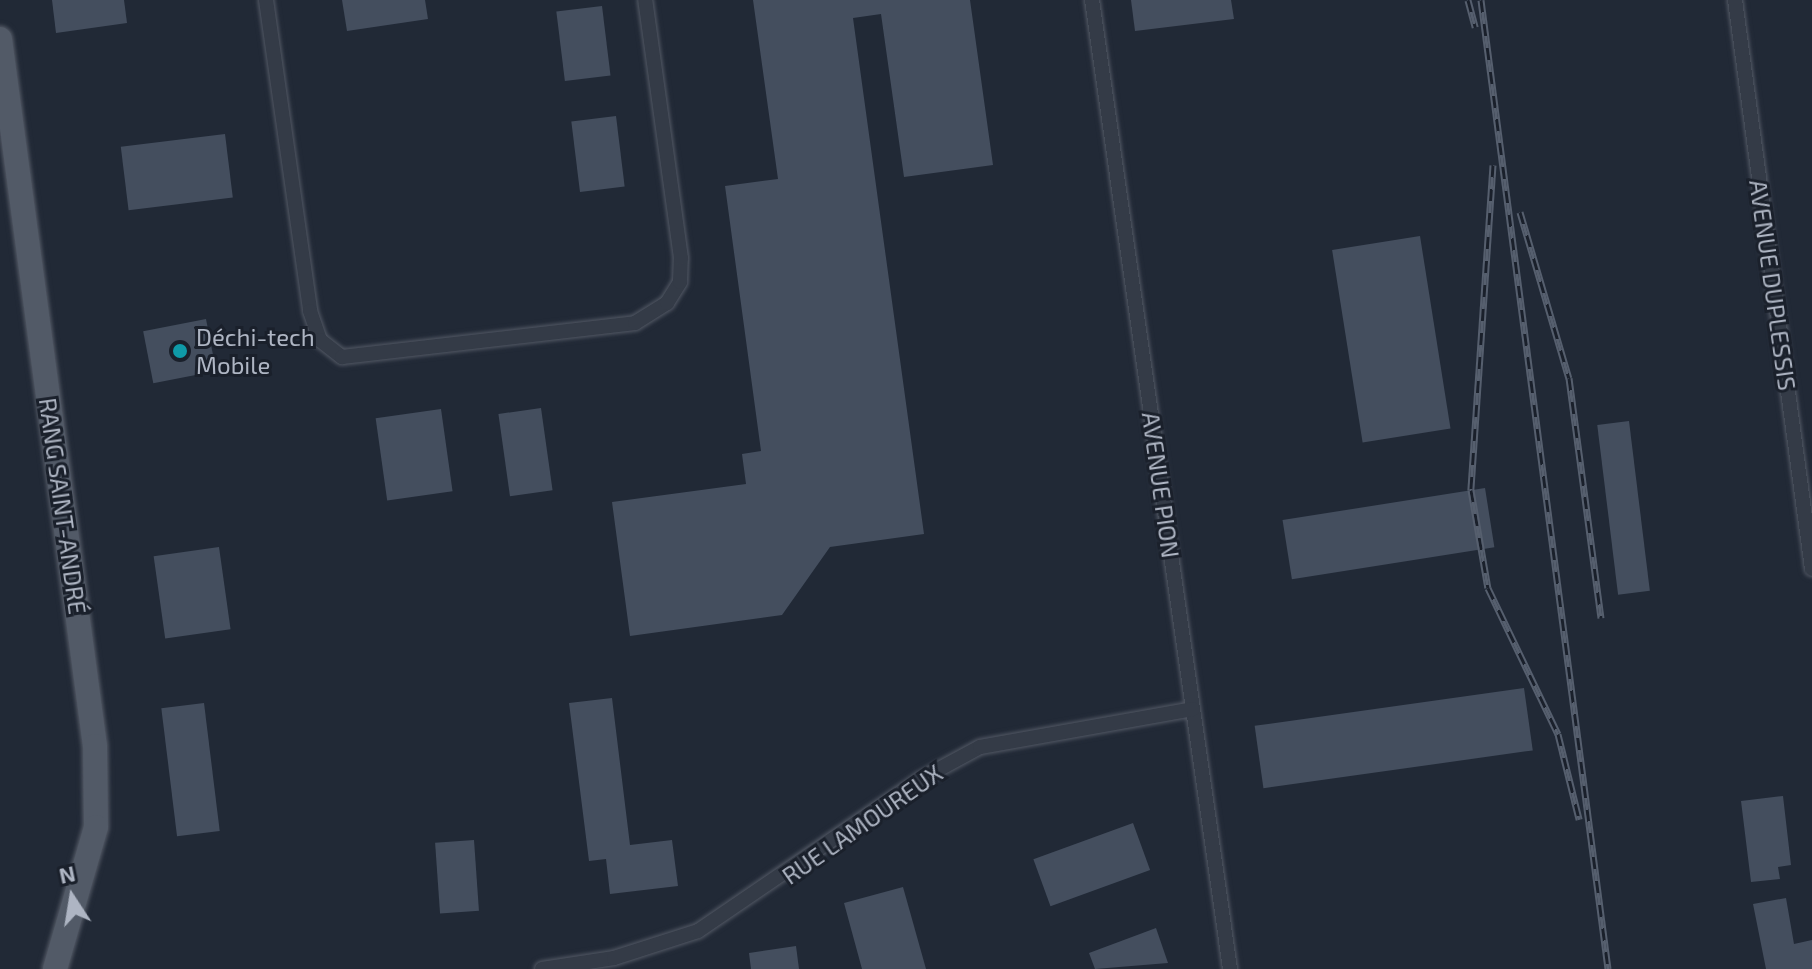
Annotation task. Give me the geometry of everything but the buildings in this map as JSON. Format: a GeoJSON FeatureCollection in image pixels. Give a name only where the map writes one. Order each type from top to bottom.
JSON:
{"type":"FeatureCollection","features":[{"type":"Feature","properties":{"kind":"main road","name":"RANG SAINT-ANDRÉ"},"geometry":{"type":"LineString","coordinates":[[0,39],[95,746],[96,827],[79,905],[55,969]]}},
{"type":"Feature","properties":{"kind":"street"},"geometry":{"type":"LineString","coordinates":[[266,0],[310,311],[320,340],[342,357],[635,323],[667,303],[680,282],[681,258],[645,0]]}},
{"type":"Feature","properties":{"kind":"street","name":"AVENUE PION"},"geometry":{"type":"LineString","coordinates":[[1092,0],[1230,969]]}},
{"type":"Feature","properties":{"kind":"street","name":"AVENUE DUPLESSIS"},"geometry":{"type":"LineString","coordinates":[[1735,0],[1812,569]]}},
{"type":"Feature","properties":{"kind":"street","name":"RUE LAMOUREUX"},"geometry":{"type":"LineString","coordinates":[[542,969],[614,958],[698,931],[919,780],[980,747],[1193,709]]}},
{"type":"Feature","properties":{"kind":"railway"},"geometry":{"type":"LineString","coordinates":[[1468,0],[1475,27]]}},
{"type":"Feature","properties":{"kind":"railway"},"geometry":{"type":"LineString","coordinates":[[1481,0],[1608,969]]}},
{"type":"Feature","properties":{"kind":"railway"},"geometry":{"type":"LineString","coordinates":[[1493,165],[1471,490],[1488,588],[1558,734],[1579,819]]}},
{"type":"Feature","properties":{"kind":"railway"},"geometry":{"type":"LineString","coordinates":[[1520,212],[1569,378],[1601,618]]}},
{"type":"Feature","properties":{"kind":"place","name":"Déchi-tech Mobile"},"geometry":{"type":"Point","coordinates":[180,351]}}]}
